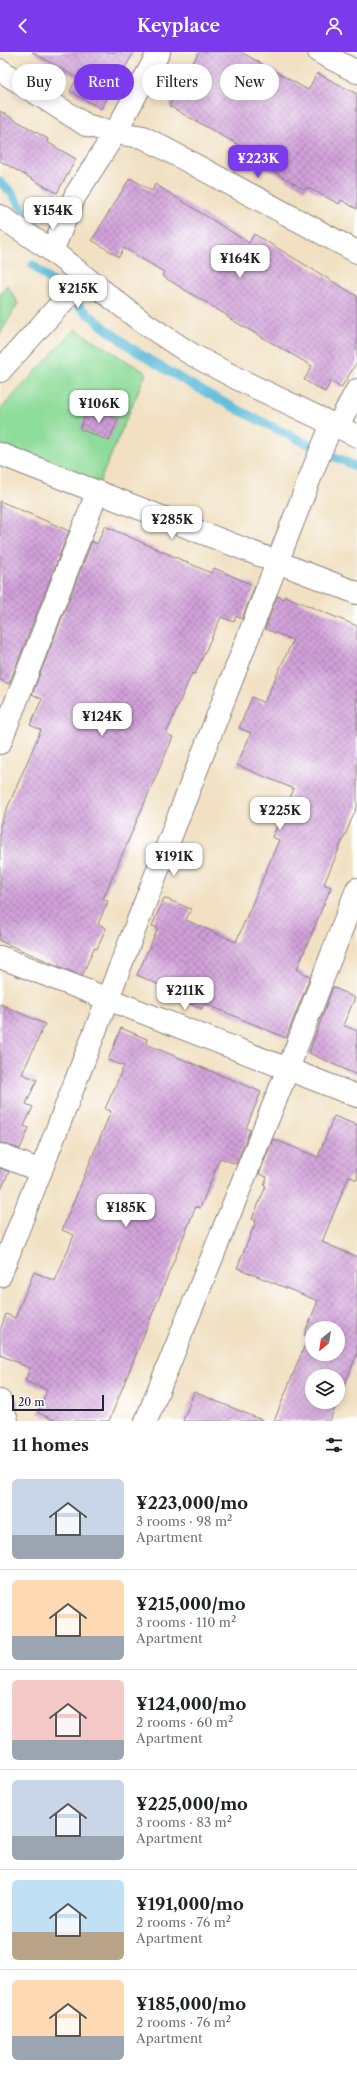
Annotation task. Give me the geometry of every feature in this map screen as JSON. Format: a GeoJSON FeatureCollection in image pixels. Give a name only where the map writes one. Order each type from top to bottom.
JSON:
{"type":"FeatureCollection","features":[{"type":"Feature","properties":{"kind":"street"},"geometry":{"type":"LineString","coordinates":[[52,251],[75,196],[115,133],[159,52]]}},
{"type":"Feature","properties":{"kind":"street"},"geometry":{"type":"LineString","coordinates":[[319,52],[357,72]]}},
{"type":"Feature","properties":{"kind":"street"},"geometry":{"type":"LineString","coordinates":[[0,70],[86,125],[115,133],[143,136],[357,252]]}},
{"type":"Feature","properties":{"kind":"street"},"geometry":{"type":"LineString","coordinates":[[0,216],[52,251],[80,282],[191,354],[332,430],[357,436]]}},
{"type":"Feature","properties":{"kind":"street"},"geometry":{"type":"LineString","coordinates":[[0,371],[80,282]]}},
{"type":"Feature","properties":{"kind":"street"},"geometry":{"type":"LineString","coordinates":[[0,1276],[315,465],[332,430],[357,390]]}},
{"type":"Feature","properties":{"kind":"street"},"geometry":{"type":"LineString","coordinates":[[0,454],[357,593]]}},
{"type":"Feature","properties":{"kind":"street"},"geometry":{"type":"LineString","coordinates":[[0,743],[97,493]]}},
{"type":"Feature","properties":{"kind":"street"},"geometry":{"type":"LineString","coordinates":[[146,1421],[288,1069],[357,889]]}},
{"type":"Feature","properties":{"kind":"street"},"geometry":{"type":"LineString","coordinates":[[0,957],[357,1096]]}},
{"type":"Feature","properties":{"kind":"street"},"geometry":{"type":"LineString","coordinates":[[0,1155],[41,1172]]}},
{"type":"Feature","properties":{"kind":"street"},"geometry":{"type":"LineString","coordinates":[[0,1401],[8,1421]]}},
{"type":"Feature","properties":{"kind":"green space"},"geometry":{"type":"Polygon","coordinates":[[[7,285],[18,303],[0,334],[0,295],[7,285]]]}},
{"type":"Feature","properties":{"kind":"green space"},"geometry":{"type":"Polygon","coordinates":[[[75,329],[146,373],[99,483],[0,444],[0,410],[75,329]]]}},
{"type":"Feature","properties":{"kind":"building"},"geometry":{"type":"Polygon","coordinates":[[[32,52],[134,52],[127,64],[74,64],[74,76],[66,72],[66,64],[53,64],[32,52]]]}},
{"type":"Feature","properties":{"kind":"building"},"geometry":{"type":"Polygon","coordinates":[[[199,52],[241,52],[262,64],[220,64],[220,100],[279,100],[279,74],[308,90],[317,73],[357,94],[357,209],[341,200],[339,204],[307,187],[305,190],[250,158],[253,153],[169,106],[172,100],[212,100],[212,64],[192,64],[199,52]]]}},
{"type":"Feature","properties":{"kind":"building"},"geometry":{"type":"Polygon","coordinates":[[[74,84],[74,93],[70,91],[74,84]]]}},
{"type":"Feature","properties":{"kind":"building"},"geometry":{"type":"Polygon","coordinates":[[[86,100],[106,100],[101,109],[86,100]]]}},
{"type":"Feature","properties":{"kind":"building"},"geometry":{"type":"Polygon","coordinates":[[[0,111],[48,139],[47,142],[76,159],[57,193],[0,161],[0,111]]]}},
{"type":"Feature","properties":{"kind":"building"},"geometry":{"type":"Polygon","coordinates":[[[130,178],[152,191],[155,184],[249,243],[254,234],[357,296],[357,362],[341,388],[331,381],[325,392],[304,380],[312,366],[227,317],[228,316],[162,276],[164,272],[124,248],[119,257],[92,240],[130,178]]]}},
{"type":"Feature","properties":{"kind":"building"},"geometry":{"type":"Polygon","coordinates":[[[88,407],[118,419],[109,441],[80,429],[88,407]]]}},
{"type":"Feature","properties":{"kind":"building"},"geometry":{"type":"Polygon","coordinates":[[[0,501],[69,531],[9,684],[0,680],[0,501]]]}},
{"type":"Feature","properties":{"kind":"building"},"geometry":{"type":"Polygon","coordinates":[[[105,526],[211,573],[214,568],[255,586],[242,619],[236,616],[234,622],[221,617],[195,674],[192,673],[166,734],[173,737],[103,899],[108,901],[98,924],[106,928],[97,949],[94,948],[82,976],[0,941],[0,825],[41,730],[30,725],[42,699],[32,694],[92,541],[97,544],[105,526]]]}},
{"type":"Feature","properties":{"kind":"building"},"geometry":{"type":"Polygon","coordinates":[[[277,596],[284,599],[285,596],[357,626],[357,807],[324,884],[331,887],[297,969],[310,977],[286,1038],[204,1003],[202,1009],[166,993],[168,989],[137,975],[158,928],[152,926],[164,898],[191,909],[186,920],[236,942],[279,840],[272,837],[294,789],[237,765],[251,733],[239,728],[252,697],[264,703],[293,640],[265,629],[277,596]]]}},
{"type":"Feature","properties":{"kind":"building"},"geometry":{"type":"Polygon","coordinates":[[[333,987],[355,998],[343,1025],[357,1031],[357,1075],[309,1053],[333,987]]]}},
{"type":"Feature","properties":{"kind":"building"},"geometry":{"type":"Polygon","coordinates":[[[0,1004],[45,1024],[22,1074],[37,1080],[26,1104],[33,1107],[24,1126],[29,1128],[20,1149],[0,1143],[0,1004]]]}},
{"type":"Feature","properties":{"kind":"building"},"geometry":{"type":"Polygon","coordinates":[[[121,1028],[147,1039],[146,1044],[261,1092],[246,1128],[250,1130],[236,1164],[220,1158],[200,1208],[196,1206],[109,1421],[57,1421],[38,1413],[47,1390],[25,1381],[30,1368],[0,1355],[0,1330],[6,1314],[15,1318],[34,1272],[55,1281],[74,1235],[62,1230],[111,1111],[105,1109],[124,1066],[108,1060],[121,1028]]]}},
{"type":"Feature","properties":{"kind":"building"},"geometry":{"type":"Polygon","coordinates":[[[334,1116],[357,1125],[357,1180],[349,1176],[322,1242],[357,1257],[357,1354],[345,1384],[345,1369],[305,1369],[305,1409],[334,1409],[330,1421],[274,1421],[305,1344],[305,1361],[345,1361],[345,1321],[310,1321],[318,1301],[237,1268],[256,1221],[252,1219],[266,1186],[264,1185],[267,1177],[259,1174],[273,1139],[318,1157],[334,1116]]]}},
{"type":"Feature","properties":{"kind":"building"},"geometry":{"type":"Polygon","coordinates":[[[0,1168],[9,1172],[0,1192],[0,1168]]]}},
{"type":"Feature","properties":{"kind":"building"},"geometry":{"type":"Polygon","coordinates":[[[194,1392],[262,1420],[262,1421],[183,1421],[194,1392]]]}},
{"type":"Feature","properties":{"kind":"waterway"},"geometry":{"type":"LineString","coordinates":[[0,182],[11,192],[23,210]]}},
{"type":"Feature","properties":{"kind":"waterway"},"geometry":{"type":"LineString","coordinates":[[33,265],[76,304],[121,340],[153,362],[228,404],[357,467]]}}]}
